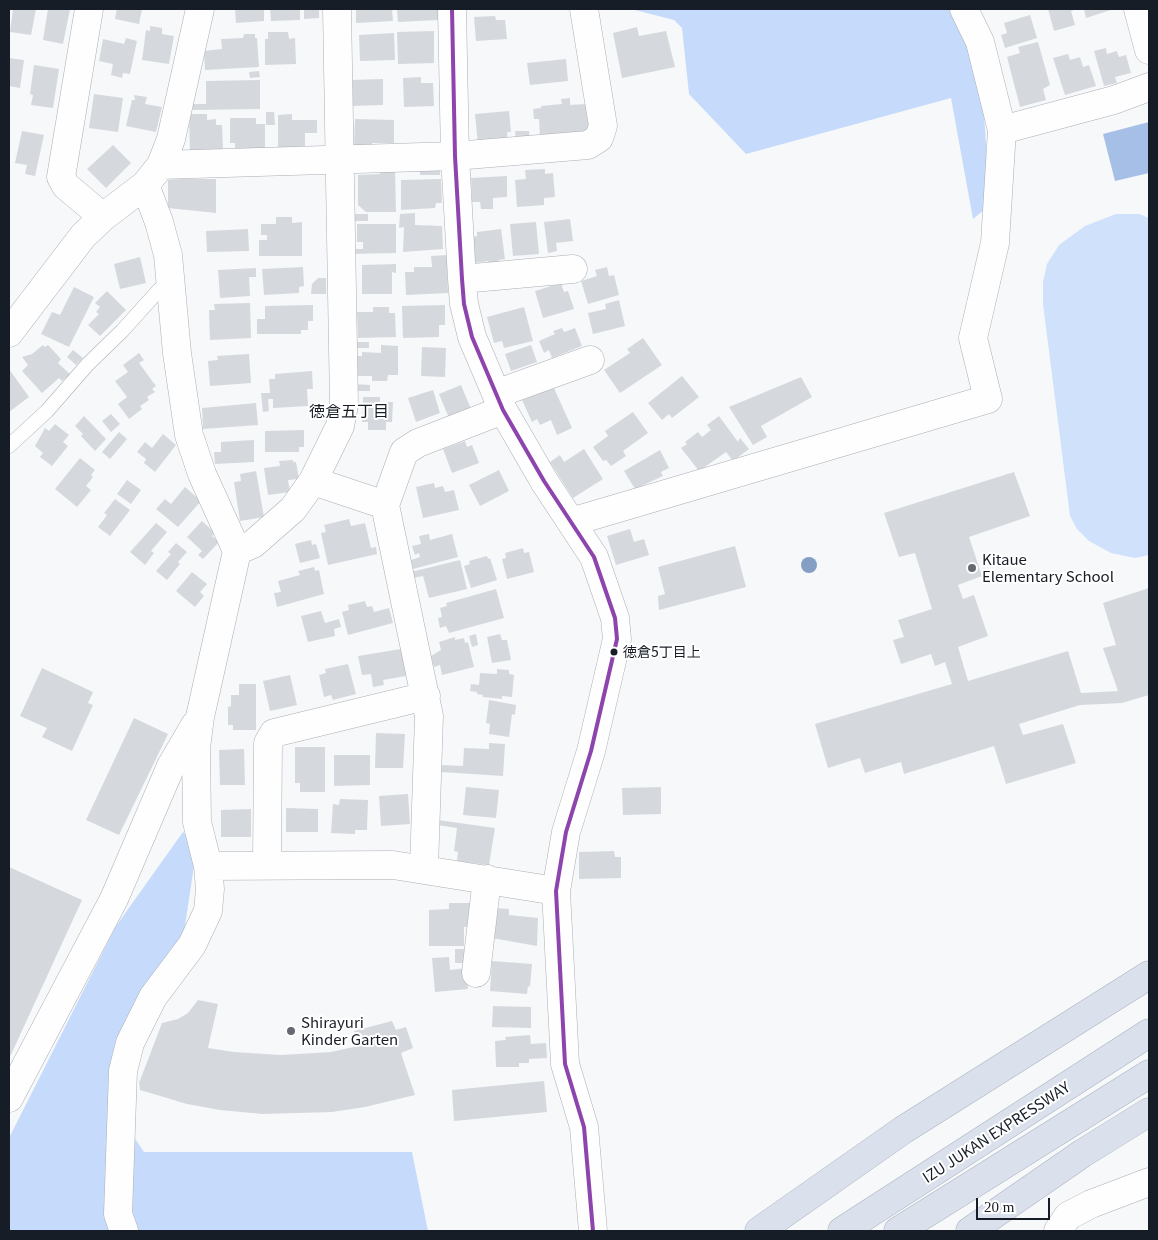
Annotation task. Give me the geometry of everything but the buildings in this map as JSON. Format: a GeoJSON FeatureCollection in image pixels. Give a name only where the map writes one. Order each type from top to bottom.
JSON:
{"type":"FeatureCollection","features":[{"type":"Feature","properties":{"kind":"highway"},"geometry":{"type":"LineString","coordinates":[[759,1231],[903,1130],[1149,975]]}},
{"type":"Feature","properties":{"kind":"highway","name":"IZU JUKAN EXPRESSWAY"},"geometry":{"type":"LineString","coordinates":[[842,1231],[1149,1033]]}},
{"type":"Feature","properties":{"kind":"highway","name":"IZU JUKAN EXPRESSWAY"},"geometry":{"type":"LineString","coordinates":[[898,1231],[1149,1074]]}},
{"type":"Feature","properties":{"kind":"highway"},"geometry":{"type":"LineString","coordinates":[[970,1231],[1083,1154],[1149,1112]]}},
{"type":"Feature","properties":{"kind":"street"},"geometry":{"type":"LineString","coordinates":[[89,9],[60,177],[66,186],[103,217]]}},
{"type":"Feature","properties":{"kind":"street"},"geometry":{"type":"LineString","coordinates":[[9,333],[21,319],[53,272],[83,236],[153,175],[171,139],[200,9]]}},
{"type":"Feature","properties":{"kind":"street"},"geometry":{"type":"LineString","coordinates":[[237,551],[253,544],[293,509],[313,481],[340,426],[344,405],[337,9]]}},
{"type":"Feature","properties":{"kind":"street"},"geometry":{"type":"LineString","coordinates":[[452,9],[455,156],[462,279],[464,304],[472,337],[500,402],[571,522],[594,557],[615,618],[616,639],[591,751],[566,832],[556,891],[565,1064],[584,1127],[593,1231]]}},
{"type":"Feature","properties":{"kind":"street"},"geometry":{"type":"LineString","coordinates":[[153,175],[339,160],[455,156],[588,145],[599,138],[603,126],[584,9]]}},
{"type":"Feature","properties":{"kind":"street"},"geometry":{"type":"LineString","coordinates":[[571,522],[988,399],[973,338],[995,243],[1002,130],[980,42],[964,9]]}},
{"type":"Feature","properties":{"kind":"street"},"geometry":{"type":"LineString","coordinates":[[1138,9],[1149,50]]}},
{"type":"Feature","properties":{"kind":"street"},"geometry":{"type":"LineString","coordinates":[[1002,130],[1114,100],[1149,88]]}},
{"type":"Feature","properties":{"kind":"street"},"geometry":{"type":"LineString","coordinates":[[124,1231],[118,1214],[123,1071],[130,1043],[153,997],[192,945],[208,911],[210,889],[208,866],[197,822],[196,748],[200,717],[237,551],[202,474],[189,435],[177,353],[168,255],[160,222],[153,175]]}},
{"type":"Feature","properties":{"kind":"street"},"geometry":{"type":"LineString","coordinates":[[462,279],[574,269]]}},
{"type":"Feature","properties":{"kind":"street"},"geometry":{"type":"LineString","coordinates":[[424,868],[429,716],[385,505],[404,452],[418,443],[500,402],[590,360]]}},
{"type":"Feature","properties":{"kind":"street"},"geometry":{"type":"LineString","coordinates":[[313,481],[385,505]]}},
{"type":"Feature","properties":{"kind":"street"},"geometry":{"type":"LineString","coordinates":[[267,864],[268,742],[274,733],[426,696]]}},
{"type":"Feature","properties":{"kind":"street"},"geometry":{"type":"LineString","coordinates":[[9,1098],[114,899],[171,766],[200,717]]}},
{"type":"Feature","properties":{"kind":"street"},"geometry":{"type":"LineString","coordinates":[[208,866],[267,864],[393,865],[424,868],[556,891]]}},
{"type":"Feature","properties":{"kind":"street"},"geometry":{"type":"LineString","coordinates":[[476,973],[486,879]]}},
{"type":"Feature","properties":{"kind":"street"},"geometry":{"type":"LineString","coordinates":[[1058,1231],[1068,1216],[1091,1204],[1149,1182]]}},
{"type":"Feature","properties":{"kind":"lane"},"geometry":{"type":"LineString","coordinates":[[9,446],[47,411],[88,364],[122,331],[159,290],[171,281]]}},
{"type":"Feature","properties":{"kind":"shaded area"},"geometry":{"type":"Polygon","coordinates":[[[631,9],[950,9],[972,57],[984,113],[990,205],[973,219],[951,98],[746,154],[689,94],[682,28],[674,20],[631,9]]]}},
{"type":"Feature","properties":{"kind":"shaded area"},"geometry":{"type":"Polygon","coordinates":[[[1149,122],[1149,173],[1115,181],[1103,134],[1149,122]]]}},
{"type":"Feature","properties":{"kind":"shaded area"},"geometry":{"type":"Polygon","coordinates":[[[1116,214],[1139,214],[1149,218],[1149,555],[1135,558],[1111,553],[1089,541],[1077,529],[1070,516],[1043,304],[1043,282],[1047,264],[1059,245],[1085,226],[1116,214]]]}},
{"type":"Feature","properties":{"kind":"shaded area"},"geometry":{"type":"Polygon","coordinates":[[[183,832],[192,841],[194,866],[184,932],[141,994],[114,1052],[108,1099],[144,1152],[412,1152],[428,1231],[9,1231],[9,1138],[116,926],[183,832]]]}},
{"type":"Feature","properties":{"kind":"transit line","name":"20"},"geometry":{"type":"LineString","coordinates":[[452,9],[455,156],[462,279],[464,304],[472,337],[503,410],[544,481],[594,557],[615,618],[617,639],[591,751],[566,832],[556,891],[565,1064],[584,1127],[593,1231]]}},
{"type":"Feature","properties":{"kind":"place","name":"Kitaue Elementary School"},"geometry":{"type":"Point","coordinates":[972,568]}},
{"type":"Feature","properties":{"kind":"place","name":"徳倉5丁目上"},"geometry":{"type":"Point","coordinates":[614,652]}},
{"type":"Feature","properties":{"kind":"place","name":"Shirayuri Kinder Garten"},"geometry":{"type":"Point","coordinates":[291,1031]}},
{"type":"Feature","properties":{"kind":"district","name":"徳倉五丁目"},"geometry":{"type":"Point","coordinates":[349,411]}}]}
